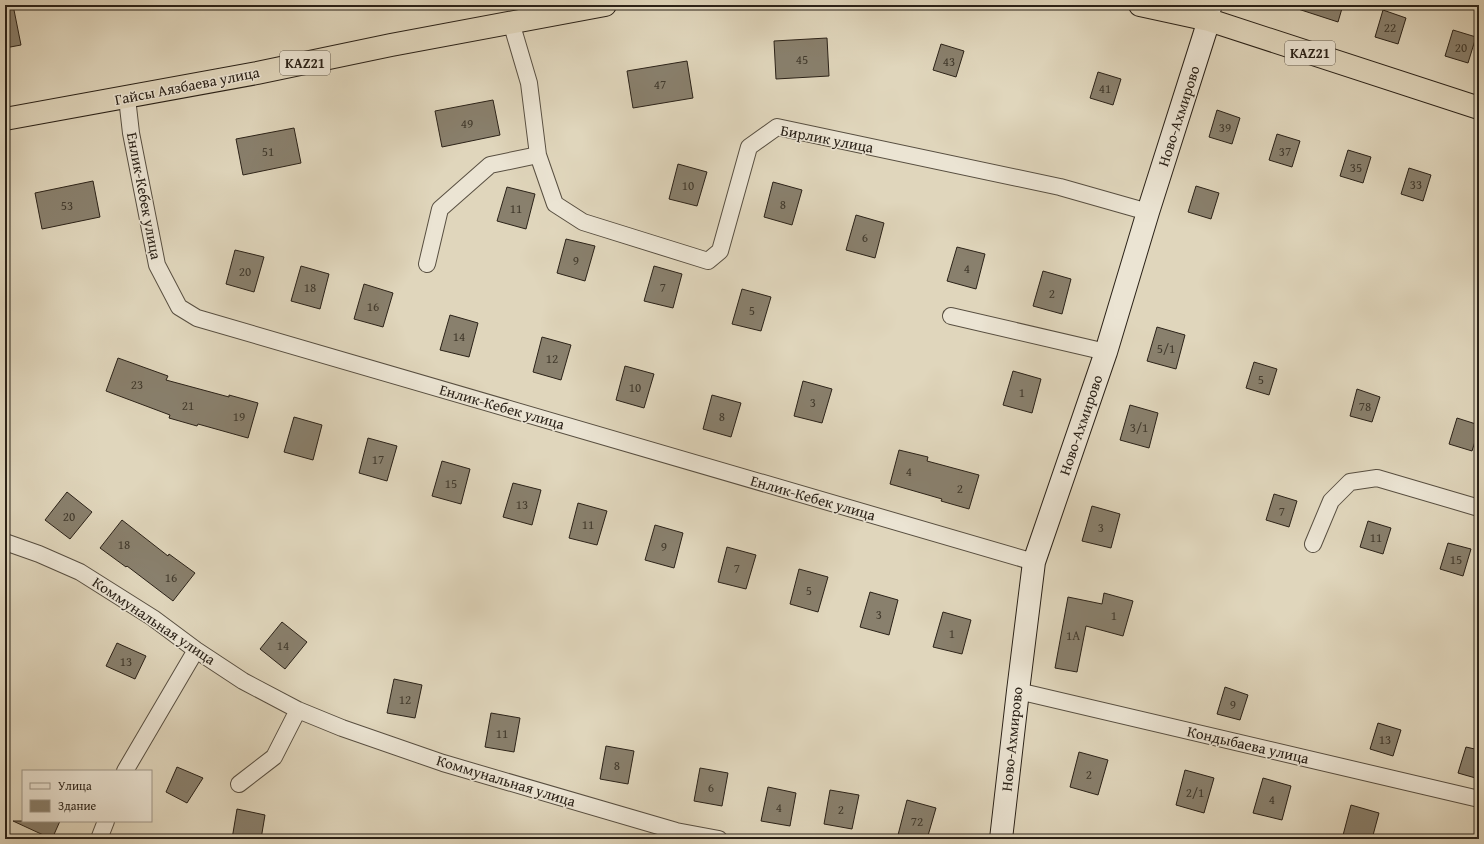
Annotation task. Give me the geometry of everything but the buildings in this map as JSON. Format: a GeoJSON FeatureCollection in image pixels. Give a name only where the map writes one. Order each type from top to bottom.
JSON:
{"type":"FeatureCollection","features":[{"type":"Feature","properties":{"kind":"highway","name":"Гайсы Аязбаева улица"},"geometry":{"type":"LineString","coordinates":[[5,120],[127,98],[391,45],[605,5]]}},
{"type":"Feature","properties":{"kind":"highway","name":"KAZ21"},"geometry":{"type":"LineString","coordinates":[[1140,5],[1211,13],[1479,108]]}},
{"type":"Feature","properties":{"kind":"street","name":"Ново-Ахмирово"},"geometry":{"type":"LineString","coordinates":[[1001,839],[1034,562],[1106,352],[1148,212],[1211,13]]}},
{"type":"Feature","properties":{"kind":"street","name":"Бирлик улица"},"geometry":{"type":"LineString","coordinates":[[511,22],[529,84],[538,155],[555,204],[583,222],[708,261],[720,251],[749,146],[777,127],[1060,187],[1148,212]]}},
{"type":"Feature","properties":{"kind":"street","name":"Енлик-Кебек улица"},"geometry":{"type":"LineString","coordinates":[[127,98],[131,133],[157,265],[179,307],[197,318],[1034,562]]}},
{"type":"Feature","properties":{"kind":"street"},"geometry":{"type":"LineString","coordinates":[[427,264],[440,209],[490,165],[538,155]]}},
{"type":"Feature","properties":{"kind":"street"},"geometry":{"type":"LineString","coordinates":[[951,316],[1106,352]]}},
{"type":"Feature","properties":{"kind":"street"},"geometry":{"type":"LineString","coordinates":[[1313,544],[1331,501],[1350,482],[1377,478],[1479,508]]}},
{"type":"Feature","properties":{"kind":"street","name":"Коммунальная улица"},"geometry":{"type":"LineString","coordinates":[[5,542],[39,554],[80,572],[153,618],[196,650],[243,681],[298,710],[342,728],[443,763],[676,831],[719,839]]}},
{"type":"Feature","properties":{"kind":"street"},"geometry":{"type":"LineString","coordinates":[[126,770],[196,650]]}},
{"type":"Feature","properties":{"kind":"street","name":"Кондыбаева улица"},"geometry":{"type":"LineString","coordinates":[[1018,691],[1479,799]]}},
{"type":"Feature","properties":{"kind":"street"},"geometry":{"type":"LineString","coordinates":[[239,784],[274,757],[298,710]]}},
{"type":"Feature","properties":{"kind":"street"},"geometry":{"type":"LineString","coordinates":[[99,839],[106,822]]}}]}
